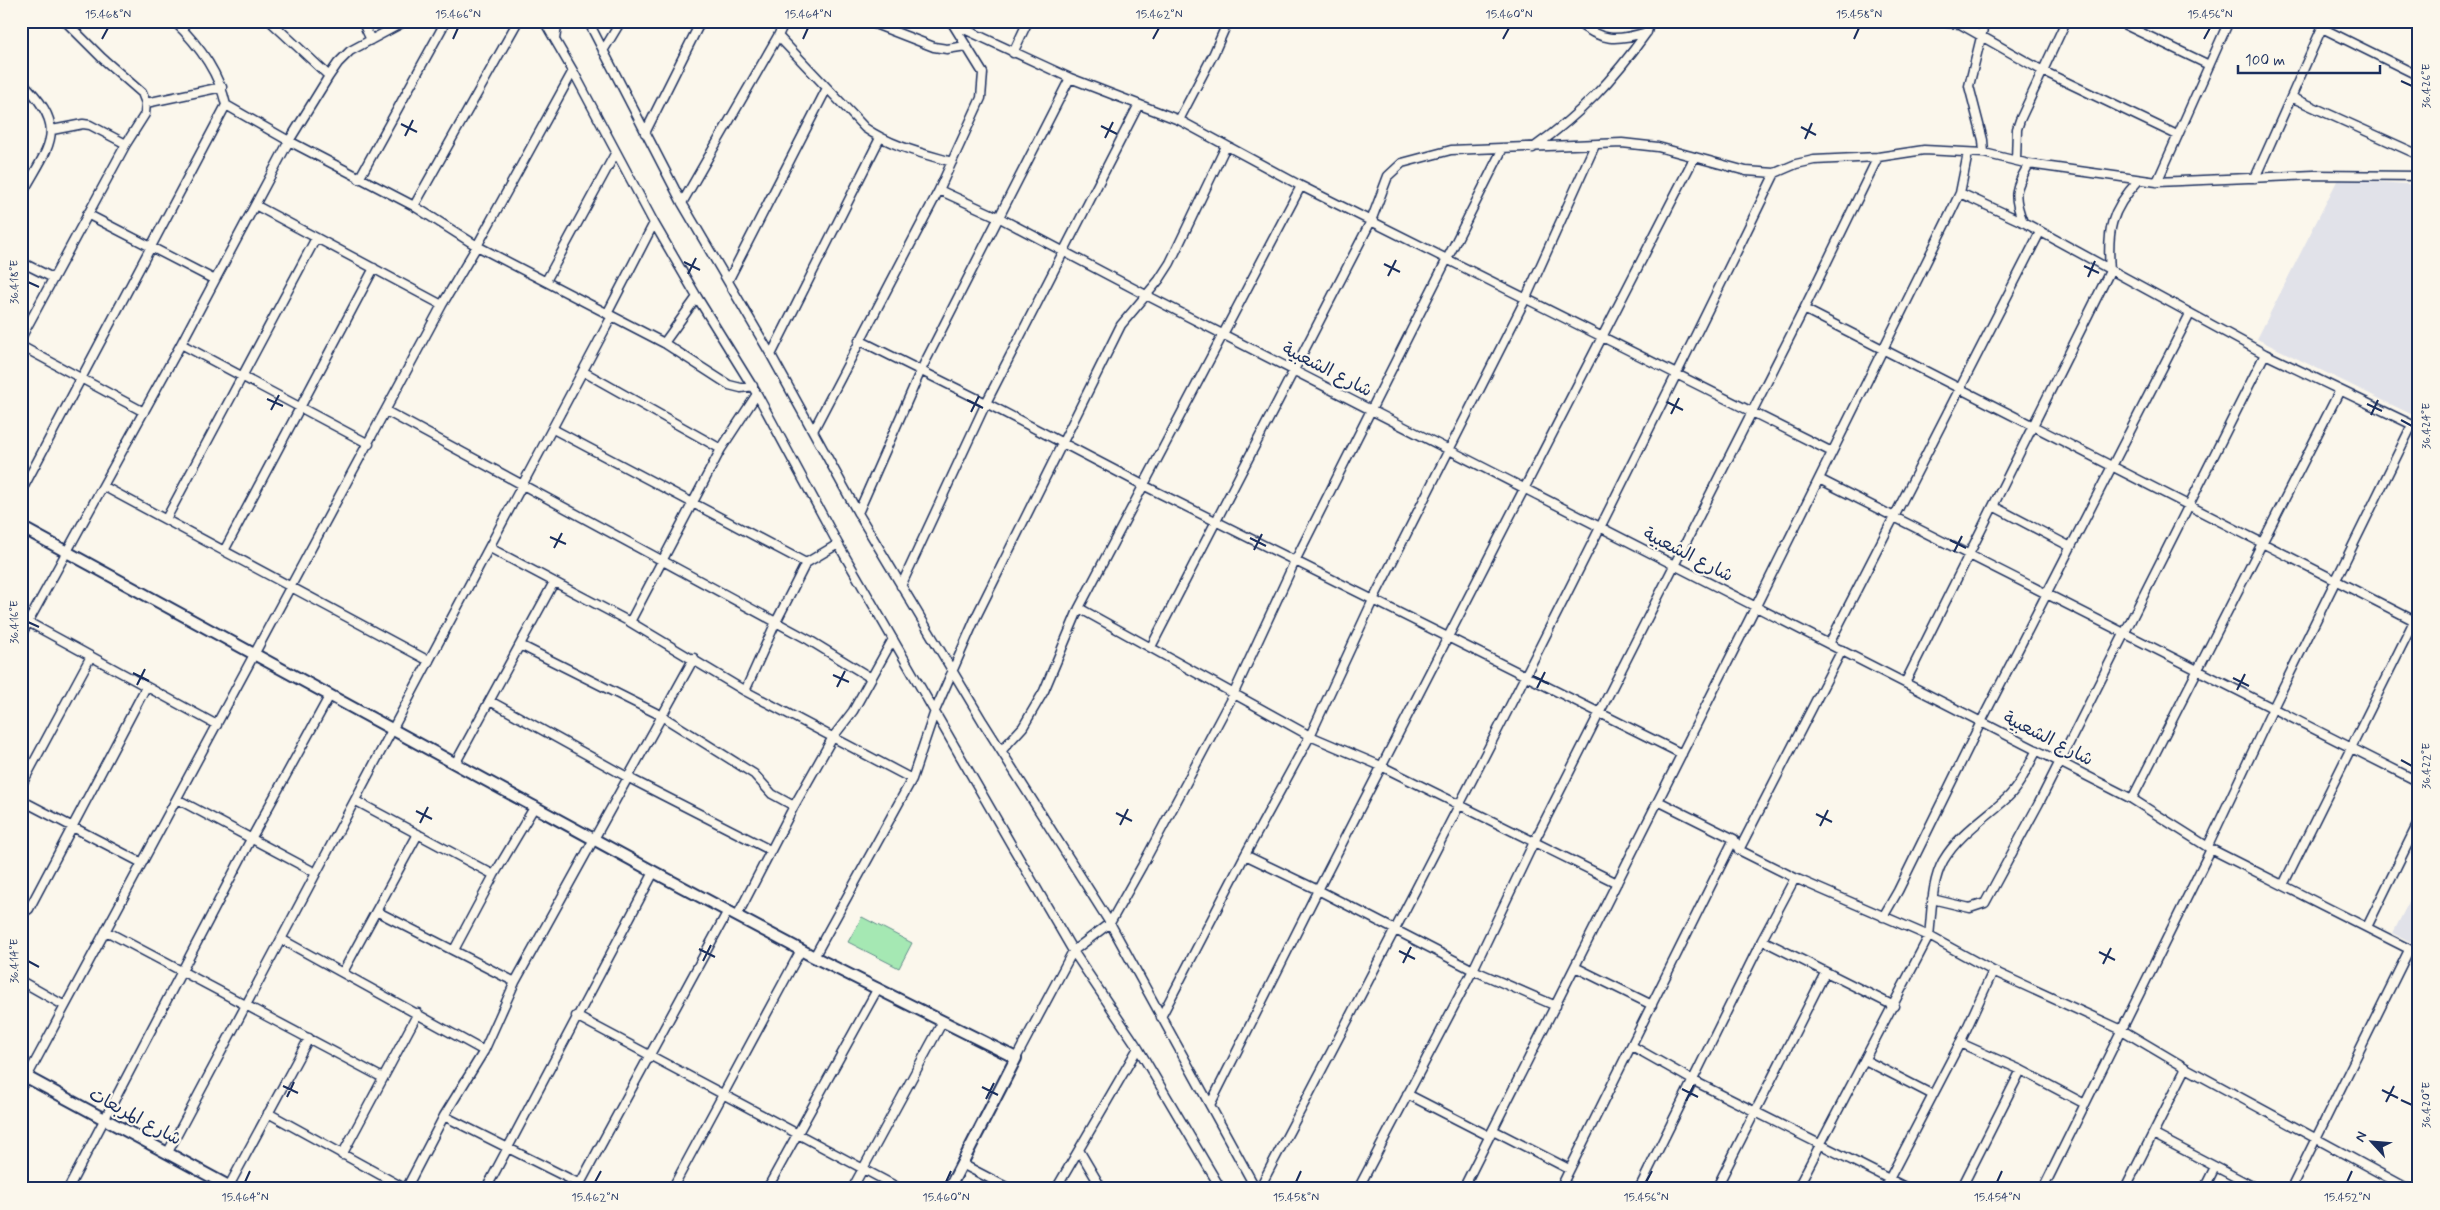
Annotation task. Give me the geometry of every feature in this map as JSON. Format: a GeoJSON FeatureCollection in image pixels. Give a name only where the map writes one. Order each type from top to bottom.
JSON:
{"type":"FeatureCollection","features":[{"type":"Feature","properties":{"kind":"street"},"geometry":{"type":"LineString","coordinates":[[21,338],[87,214],[145,114],[146,103],[142,92],[102,58],[65,21]]}},
{"type":"Feature","properties":{"kind":"street"},"geometry":{"type":"LineString","coordinates":[[270,21],[329,76]]}},
{"type":"Feature","properties":{"kind":"street"},"geometry":{"type":"LineString","coordinates":[[362,21],[371,40]]}},
{"type":"Feature","properties":{"kind":"street"},"geometry":{"type":"LineString","coordinates":[[21,635],[182,344],[289,141],[329,76],[350,51],[406,21]]}},
{"type":"Feature","properties":{"kind":"street"},"geometry":{"type":"LineString","coordinates":[[359,178],[446,21]]}},
{"type":"Feature","properties":{"kind":"street"},"geometry":{"type":"LineString","coordinates":[[414,206],[518,21]]}},
{"type":"Feature","properties":{"kind":"street"},"geometry":{"type":"LineString","coordinates":[[544,21],[573,71],[654,223],[697,297],[758,394],[838,544],[893,639],[1074,951],[1138,1048],[1221,1189]]}},
{"type":"Feature","properties":{"kind":"street"},"geometry":{"type":"LineString","coordinates":[[555,39],[558,21]]}},
{"type":"Feature","properties":{"kind":"street"},"geometry":{"type":"LineString","coordinates":[[588,21],[644,133],[682,203],[771,354],[858,513],[952,672],[1110,924],[1257,1189]]}},
{"type":"Feature","properties":{"kind":"street"},"geometry":{"type":"LineString","coordinates":[[603,51],[621,21]]}},
{"type":"Feature","properties":{"kind":"street"},"geometry":{"type":"LineString","coordinates":[[644,133],[701,21]]}},
{"type":"Feature","properties":{"kind":"street"},"geometry":{"type":"LineString","coordinates":[[682,203],[785,21]]}},
{"type":"Feature","properties":{"kind":"street"},"geometry":{"type":"LineString","coordinates":[[867,21],[934,47],[947,49],[966,46]]}},
{"type":"Feature","properties":{"kind":"street"},"geometry":{"type":"LineString","coordinates":[[1013,53],[1028,21]]}},
{"type":"Feature","properties":{"kind":"street"},"geometry":{"type":"LineString","coordinates":[[1179,120],[1214,53],[1228,21]]}},
{"type":"Feature","properties":{"kind":"street"},"geometry":{"type":"LineString","coordinates":[[1576,21],[1590,32],[1608,38],[1624,39],[1647,32]]}},
{"type":"Feature","properties":{"kind":"street"},"geometry":{"type":"LineString","coordinates":[[1533,148],[1583,109],[1622,66],[1647,32],[1650,21]]}},
{"type":"Feature","properties":{"kind":"street"},"geometry":{"type":"LineString","coordinates":[[1931,21],[1960,22],[1982,38],[2043,71],[2177,135]]}},
{"type":"Feature","properties":{"kind":"street"},"geometry":{"type":"LineString","coordinates":[[1984,153],[1983,140],[1970,86],[1985,21]]}},
{"type":"Feature","properties":{"kind":"street"},"geometry":{"type":"LineString","coordinates":[[2016,160],[2017,129],[2066,21]]}},
{"type":"Feature","properties":{"kind":"street"},"geometry":{"type":"LineString","coordinates":[[2117,21],[2209,65]]}},
{"type":"Feature","properties":{"kind":"street"},"geometry":{"type":"LineString","coordinates":[[2157,182],[2229,21]]}},
{"type":"Feature","properties":{"kind":"street"},"geometry":{"type":"LineString","coordinates":[[21,492],[226,105],[222,87],[210,65],[177,22]]}},
{"type":"Feature","properties":{"kind":"street"},"geometry":{"type":"LineString","coordinates":[[813,431],[939,190],[981,98],[984,81],[983,73],[951,24]]}},
{"type":"Feature","properties":{"kind":"street"},"geometry":{"type":"LineString","coordinates":[[951,24],[1070,78],[1138,106],[1179,120],[1301,186],[1832,452]]}},
{"type":"Feature","properties":{"kind":"street"},"geometry":{"type":"LineString","coordinates":[[2255,178],[2324,24],[2419,76]]}},
{"type":"Feature","properties":{"kind":"street"},"geometry":{"type":"LineString","coordinates":[[778,36],[864,128],[880,138],[952,162]]}},
{"type":"Feature","properties":{"kind":"street"},"geometry":{"type":"LineString","coordinates":[[21,1088],[24,1075],[66,1006],[442,305],[477,246],[573,71]]}},
{"type":"Feature","properties":{"kind":"street"},"geometry":{"type":"LineString","coordinates":[[858,513],[921,370],[1070,78]]}},
{"type":"Feature","properties":{"kind":"street"},"geometry":{"type":"LineString","coordinates":[[21,81],[34,94],[49,117],[52,130],[50,143],[21,196]]}},
{"type":"Feature","properties":{"kind":"street"},"geometry":{"type":"LineString","coordinates":[[146,103],[222,87]]}},
{"type":"Feature","properties":{"kind":"street"},"geometry":{"type":"LineString","coordinates":[[728,281],[827,88]]}},
{"type":"Feature","properties":{"kind":"street"},"geometry":{"type":"LineString","coordinates":[[2291,97],[2419,155]]}},
{"type":"Feature","properties":{"kind":"street"},"geometry":{"type":"LineString","coordinates":[[226,105],[289,141],[414,206],[477,246],[664,343],[729,385],[741,388],[753,386]]}},
{"type":"Feature","properties":{"kind":"street"},"geometry":{"type":"LineString","coordinates":[[901,586],[986,403],[1138,106]]}},
{"type":"Feature","properties":{"kind":"street"},"geometry":{"type":"LineString","coordinates":[[52,130],[83,124],[126,144]]}},
{"type":"Feature","properties":{"kind":"street"},"geometry":{"type":"LineString","coordinates":[[771,354],[880,138]]}},
{"type":"Feature","properties":{"kind":"street"},"geometry":{"type":"LineString","coordinates":[[1152,647],[1371,221],[1388,176],[1402,163],[1451,150],[1622,143],[1658,147],[1694,158],[1746,170],[1774,173],[1796,164],[1814,160],[1878,157],[1924,150],[1984,153],[2029,164],[2138,181],[2157,182],[2314,176],[2419,176]]}},
{"type":"Feature","properties":{"kind":"street"},"geometry":{"type":"LineString","coordinates":[[1161,1017],[1245,855],[1310,736],[1373,600],[1526,298],[1595,145]]}},
{"type":"Feature","properties":{"kind":"street"},"geometry":{"type":"LineString","coordinates":[[814,957],[912,779],[935,711],[976,617],[1121,325],[1146,296],[1170,263],[1226,146]]}},
{"type":"Feature","properties":{"kind":"street"},"geometry":{"type":"LineString","coordinates":[[949,1189],[1016,1058],[1074,951],[1110,924],[1233,695],[1295,561],[1503,148]]}},
{"type":"Feature","properties":{"kind":"street"},"geometry":{"type":"LineString","coordinates":[[546,281],[616,152]]}},
{"type":"Feature","properties":{"kind":"street"},"geometry":{"type":"LineString","coordinates":[[1463,1189],[1618,883],[1883,350],[1960,192],[1968,153]]}},
{"type":"Feature","properties":{"kind":"street"},"geometry":{"type":"LineString","coordinates":[[1358,1189],[1473,970],[1534,842],[1804,310],[1878,157]]}},
{"type":"Feature","properties":{"kind":"street"},"geometry":{"type":"LineString","coordinates":[[1210,1105],[1381,766],[1694,158]]}},
{"type":"Feature","properties":{"kind":"street"},"geometry":{"type":"LineString","coordinates":[[2023,222],[2015,197],[2016,187],[2029,164]]}},
{"type":"Feature","properties":{"kind":"street"},"geometry":{"type":"LineString","coordinates":[[1257,1189],[1396,931],[1461,805],[1602,527],[1774,173]]}},
{"type":"Feature","properties":{"kind":"street"},"geometry":{"type":"LineString","coordinates":[[1905,683],[2110,271],[2111,224],[2120,203],[2138,181]]}},
{"type":"Feature","properties":{"kind":"street"},"geometry":{"type":"LineString","coordinates":[[1002,750],[1023,727],[1044,691],[1079,608],[1301,186]]}},
{"type":"Feature","properties":{"kind":"street","name":"شارع الشعبية"},"geometry":{"type":"LineString","coordinates":[[939,190],[998,217],[1146,296],[1371,409],[2132,799],[2210,848],[2419,954]]}},
{"type":"Feature","properties":{"kind":"street"},"geometry":{"type":"LineString","coordinates":[[1960,192],[2023,222],[2265,354],[2416,427],[2335,580],[2273,708],[2210,848],[2043,1189]]}},
{"type":"Feature","properties":{"kind":"street"},"geometry":{"type":"LineString","coordinates":[[255,204],[442,305]]}},
{"type":"Feature","properties":{"kind":"street"},"geometry":{"type":"LineString","coordinates":[[87,214],[215,280]]}},
{"type":"Feature","properties":{"kind":"street"},"geometry":{"type":"LineString","coordinates":[[168,1152],[584,372],[609,315],[654,223]]}},
{"type":"Feature","properties":{"kind":"street"},"geometry":{"type":"LineString","coordinates":[[1829,644],[2040,232]]}},
{"type":"Feature","properties":{"kind":"street"},"geometry":{"type":"LineString","coordinates":[[166,519],[316,238]]}},
{"type":"Feature","properties":{"kind":"street"},"geometry":{"type":"LineString","coordinates":[[21,262],[53,278]]}},
{"type":"Feature","properties":{"kind":"street"},"geometry":{"type":"LineString","coordinates":[[224,551],[374,268]]}},
{"type":"Feature","properties":{"kind":"street"},"geometry":{"type":"LineString","coordinates":[[664,343],[697,297]]}},
{"type":"Feature","properties":{"kind":"street"},"geometry":{"type":"LineString","coordinates":[[1804,310],[2416,622]]}},
{"type":"Feature","properties":{"kind":"street"},"geometry":{"type":"LineString","coordinates":[[1883,917],[1898,891],[1981,722],[2190,314]]}},
{"type":"Feature","properties":{"kind":"street"},"geometry":{"type":"LineString","coordinates":[[859,340],[986,403],[1216,522],[1682,754]]}},
{"type":"Feature","properties":{"kind":"street"},"geometry":{"type":"LineString","coordinates":[[182,344],[369,444]]}},
{"type":"Feature","properties":{"kind":"street"},"geometry":{"type":"LineString","coordinates":[[21,346],[144,412]]}},
{"type":"Feature","properties":{"kind":"street"},"geometry":{"type":"LineString","coordinates":[[1932,899],[1970,908],[1985,903],[2060,762],[2265,354]]}},
{"type":"Feature","properties":{"kind":"street"},"geometry":{"type":"LineString","coordinates":[[584,372],[722,449]]}},
{"type":"Feature","properties":{"kind":"street"},"geometry":{"type":"LineString","coordinates":[[2132,799],[2340,390]]}},
{"type":"Feature","properties":{"kind":"street"},"geometry":{"type":"LineString","coordinates":[[630,622],[722,449],[758,394]]}},
{"type":"Feature","properties":{"kind":"street"},"geometry":{"type":"LineString","coordinates":[[386,411],[775,624],[809,640],[871,678]]}},
{"type":"Feature","properties":{"kind":"street"},"geometry":{"type":"LineString","coordinates":[[553,429],[806,563]]}},
{"type":"Feature","properties":{"kind":"street"},"geometry":{"type":"LineString","coordinates":[[1819,479],[2419,782]]}},
{"type":"Feature","properties":{"kind":"street"},"geometry":{"type":"LineString","coordinates":[[103,486],[429,661]]}},
{"type":"Feature","properties":{"kind":"street"},"geometry":{"type":"LineString","coordinates":[[1993,506],[2071,547]]}},
{"type":"Feature","properties":{"kind":"street"},"geometry":{"type":"LineString","coordinates":[[21,527],[535,806],[594,840],[814,957],[1016,1058]]}},
{"type":"Feature","properties":{"kind":"street"},"geometry":{"type":"LineString","coordinates":[[745,690],[775,624],[806,563],[838,544]]}},
{"type":"Feature","properties":{"kind":"street"},"geometry":{"type":"LineString","coordinates":[[490,548],[630,622],[694,658],[745,690],[912,779]]}},
{"type":"Feature","properties":{"kind":"street"},"geometry":{"type":"LineString","coordinates":[[455,764],[554,582]]}},
{"type":"Feature","properties":{"kind":"street"},"geometry":{"type":"LineString","coordinates":[[1079,608],[1310,736],[1381,766],[1618,883]]}},
{"type":"Feature","properties":{"kind":"street"},"geometry":{"type":"LineString","coordinates":[[2283,884],[2350,747],[2416,622],[2419,611]]}},
{"type":"Feature","properties":{"kind":"street"},"geometry":{"type":"LineString","coordinates":[[28,622],[90,658],[217,725]]}},
{"type":"Feature","properties":{"kind":"street"},"geometry":{"type":"LineString","coordinates":[[444,1116],[578,1186],[650,1055],[770,850],[833,737],[853,711],[893,639]]}},
{"type":"Feature","properties":{"kind":"street"},"geometry":{"type":"LineString","coordinates":[[520,645],[660,715],[754,774],[772,794],[794,806]]}},
{"type":"Feature","properties":{"kind":"street"},"geometry":{"type":"LineString","coordinates":[[1739,850],[1842,650]]}},
{"type":"Feature","properties":{"kind":"street"},"geometry":{"type":"LineString","coordinates":[[21,786],[90,658]]}},
{"type":"Feature","properties":{"kind":"street"},"geometry":{"type":"LineString","coordinates":[[268,1113],[406,1189],[444,1116],[484,1050],[515,982],[629,778],[660,715],[694,658]]}},
{"type":"Feature","properties":{"kind":"street"},"geometry":{"type":"LineString","coordinates":[[21,914],[29,909],[146,687]]}},
{"type":"Feature","properties":{"kind":"street"},"geometry":{"type":"LineString","coordinates":[[68,1189],[251,839],[330,695]]}},
{"type":"Feature","properties":{"kind":"street"},"geometry":{"type":"LineString","coordinates":[[490,701],[629,778],[770,850]]}},
{"type":"Feature","properties":{"kind":"street"},"geometry":{"type":"LineString","coordinates":[[1797,1189],[1929,936],[1932,899],[1943,861],[1960,839],[2018,786],[2037,750]]}},
{"type":"Feature","properties":{"kind":"street"},"geometry":{"type":"LineString","coordinates":[[177,799],[316,873]]}},
{"type":"Feature","properties":{"kind":"street"},"geometry":{"type":"LineString","coordinates":[[21,800],[142,863]]}},
{"type":"Feature","properties":{"kind":"street"},"geometry":{"type":"LineString","coordinates":[[356,801],[494,875]]}},
{"type":"Feature","properties":{"kind":"street"},"geometry":{"type":"LineString","coordinates":[[1658,802],[1734,840],[1739,850],[1796,878],[1929,936],[1993,971],[2122,1030],[2186,1068],[2409,1189]]}},
{"type":"Feature","properties":{"kind":"street"},"geometry":{"type":"LineString","coordinates":[[454,950],[494,875],[535,806]]}},
{"type":"Feature","properties":{"kind":"street"},"geometry":{"type":"LineString","coordinates":[[2367,927],[2419,821]]}},
{"type":"Feature","properties":{"kind":"street"},"geometry":{"type":"LineString","coordinates":[[343,972],[418,834]]}},
{"type":"Feature","properties":{"kind":"street"},"geometry":{"type":"LineString","coordinates":[[1574,1189],[1561,1186],[1734,840]]}},
{"type":"Feature","properties":{"kind":"street"},"geometry":{"type":"LineString","coordinates":[[1245,855],[1318,890],[1473,970],[1556,1006]]}},
{"type":"Feature","properties":{"kind":"street"},"geometry":{"type":"LineString","coordinates":[[486,1189],[654,872]]}},
{"type":"Feature","properties":{"kind":"street"},"geometry":{"type":"LineString","coordinates":[[1639,1189],[1762,940],[1796,878]]}},
{"type":"Feature","properties":{"kind":"street"},"geometry":{"type":"LineString","coordinates":[[376,911],[515,982]]}},
{"type":"Feature","properties":{"kind":"street"},"geometry":{"type":"LineString","coordinates":[[106,931],[383,1078]]}},
{"type":"Feature","properties":{"kind":"street"},"geometry":{"type":"LineString","coordinates":[[281,939],[484,1050]]}},
{"type":"Feature","properties":{"kind":"street"},"geometry":{"type":"LineString","coordinates":[[1762,940],[1894,1006]]}},
{"type":"Feature","properties":{"kind":"street"},"geometry":{"type":"LineString","coordinates":[[672,1189],[801,950]]}},
{"type":"Feature","properties":{"kind":"street"},"geometry":{"type":"LineString","coordinates":[[2291,1189],[2409,950]]}},
{"type":"Feature","properties":{"kind":"street"},"geometry":{"type":"LineString","coordinates":[[1575,967],[1652,1005]]}},
{"type":"Feature","properties":{"kind":"street"},"geometry":{"type":"LineString","coordinates":[[1884,1189],[1960,1043],[1993,971]]}},
{"type":"Feature","properties":{"kind":"street"},"geometry":{"type":"LineString","coordinates":[[1716,1189],[1825,973]]}},
{"type":"Feature","properties":{"kind":"street"},"geometry":{"type":"LineString","coordinates":[[21,981],[66,1006]]}},
{"type":"Feature","properties":{"kind":"street"},"geometry":{"type":"LineString","coordinates":[[767,1189],[878,988]]}},
{"type":"Feature","properties":{"kind":"street"},"geometry":{"type":"LineString","coordinates":[[342,1155],[418,1013]]}},
{"type":"Feature","properties":{"kind":"street"},"geometry":{"type":"LineString","coordinates":[[576,1016],[796,1135],[901,1189]]}},
{"type":"Feature","properties":{"kind":"street"},"geometry":{"type":"LineString","coordinates":[[852,1189],[943,1021]]}},
{"type":"Feature","properties":{"kind":"street"},"geometry":{"type":"LineString","coordinates":[[231,1187],[268,1113],[309,1038]]}},
{"type":"Feature","properties":{"kind":"street"},"geometry":{"type":"LineString","coordinates":[[1960,1043],[2021,1070],[2085,1104]]}},
{"type":"Feature","properties":{"kind":"street"},"geometry":{"type":"LineString","coordinates":[[1632,1046],[1694,1081],[1756,1110],[1909,1189]]}},
{"type":"Feature","properties":{"kind":"street"},"geometry":{"type":"LineString","coordinates":[[1056,1189],[1138,1048]]}},
{"type":"Feature","properties":{"kind":"street"},"geometry":{"type":"LineString","coordinates":[[1865,1060],[1933,1095]]}},
{"type":"Feature","properties":{"kind":"street"},"geometry":{"type":"LineString","coordinates":[[2125,1189],[2186,1068]]}},
{"type":"Feature","properties":{"kind":"street"},"geometry":{"type":"LineString","coordinates":[[1961,1189],[2021,1070]]}},
{"type":"Feature","properties":{"kind":"street","name":"شارع المربعات"},"geometry":{"type":"LineString","coordinates":[[24,1075],[231,1187]]}},
{"type":"Feature","properties":{"kind":"street"},"geometry":{"type":"LineString","coordinates":[[1407,1094],[1569,1169]]}},
{"type":"Feature","properties":{"kind":"street"},"geometry":{"type":"LineString","coordinates":[[2153,1134],[2258,1189]]}},
{"type":"Feature","properties":{"kind":"street"},"geometry":{"type":"LineString","coordinates":[[1079,1150],[1102,1189]]}},
{"type":"Feature","properties":{"kind":"street"},"geometry":{"type":"LineString","coordinates":[[962,1164],[1010,1189]]}},
{"type":"Feature","properties":{"kind":"street"},"geometry":{"type":"LineString","coordinates":[[2204,1189],[2215,1167]]}},
{"type":"Feature","properties":{"kind":"shaded area"},"geometry":{"type":"Polygon","coordinates":[[[2338,179],[2419,185],[2419,418],[2257,339],[2338,179]]]}},
{"type":"Feature","properties":{"kind":"shaded area"},"geometry":{"type":"Polygon","coordinates":[[[2419,882],[2419,946],[2393,933],[2419,882]]]}},
{"type":"Feature","properties":{"kind":"green space"},"geometry":{"type":"Polygon","coordinates":[[[862,917],[912,943],[899,968],[848,942],[862,917]]]}}]}
